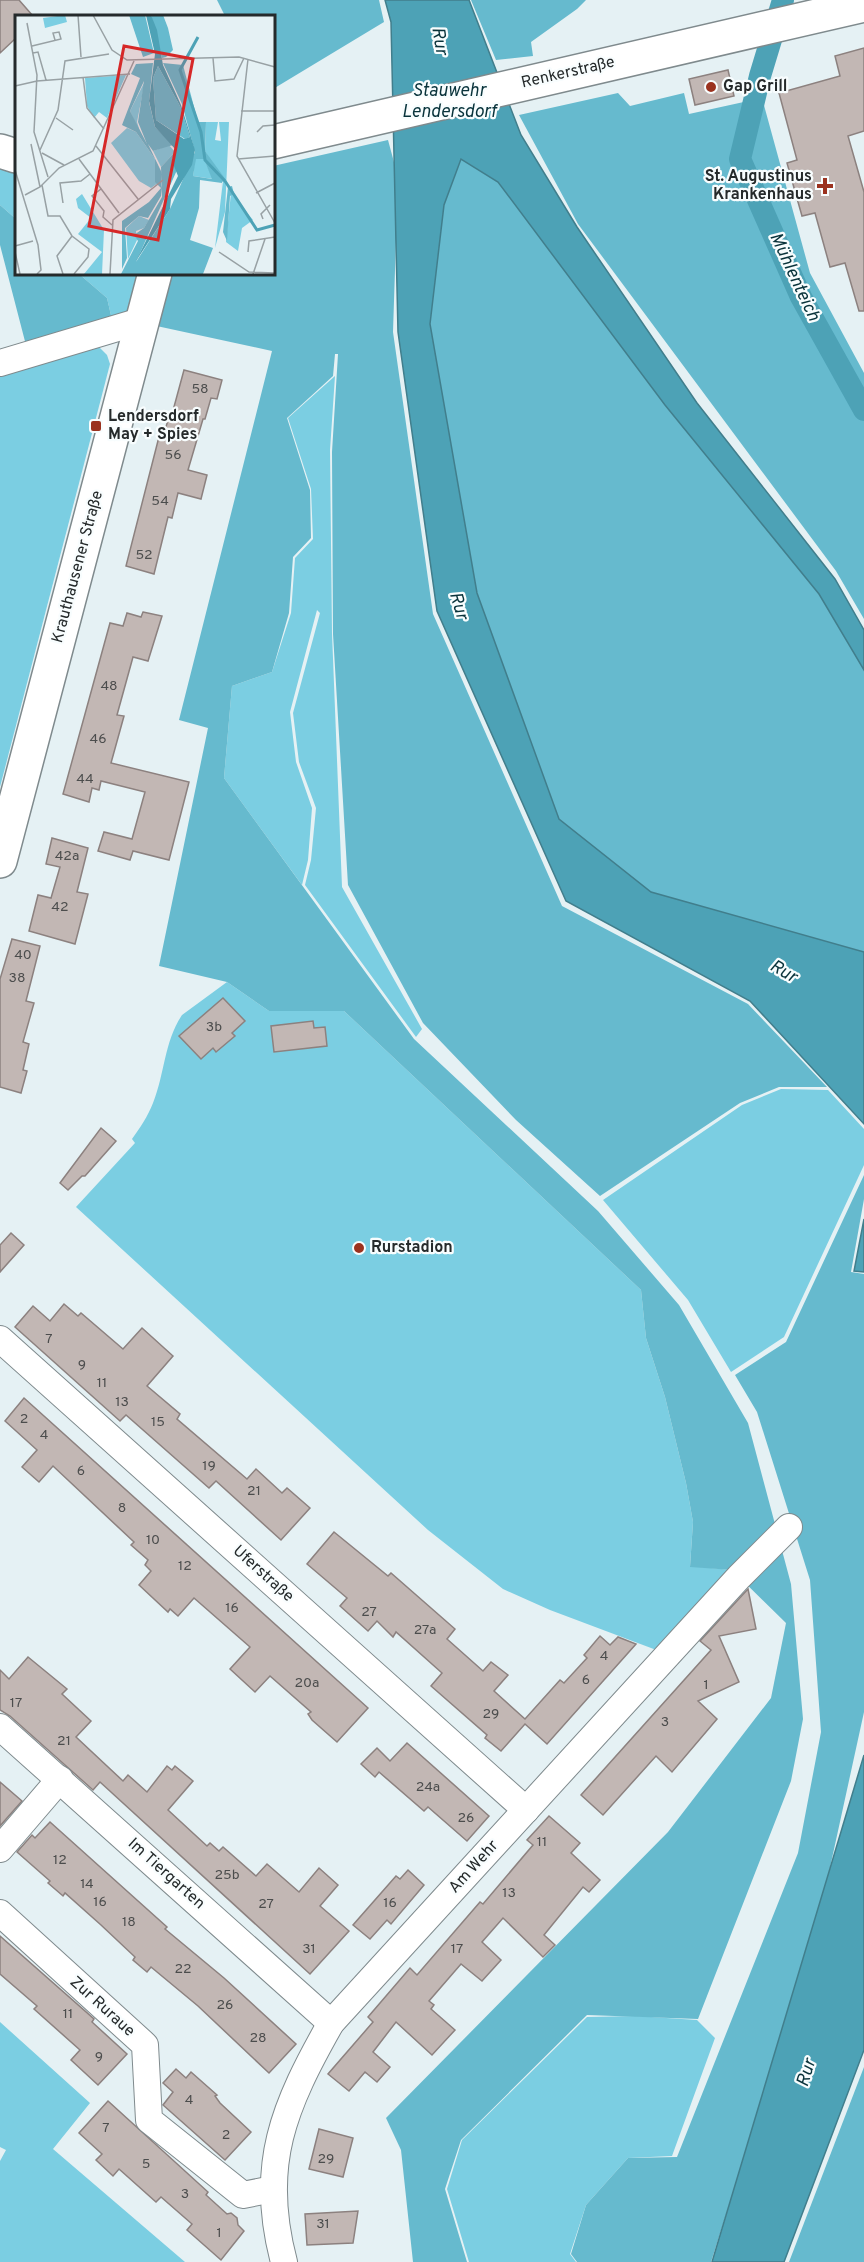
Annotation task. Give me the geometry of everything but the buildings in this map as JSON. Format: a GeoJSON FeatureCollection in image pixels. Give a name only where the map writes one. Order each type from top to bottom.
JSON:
{"type":"FeatureCollection","features":[{"type":"Feature","properties":{"kind":"street","name":"Renkerstraße"},"geometry":{"type":"LineString","coordinates":[[274,142],[864,5]]}},
{"type":"Feature","properties":{"kind":"street"},"geometry":{"type":"LineString","coordinates":[[0,151],[15,156]]}},
{"type":"Feature","properties":{"kind":"street","name":"Krauthausener Straße"},"geometry":{"type":"LineString","coordinates":[[0,861],[155,274]]}},
{"type":"Feature","properties":{"kind":"street"},"geometry":{"type":"LineString","coordinates":[[0,363],[144,320]]}},
{"type":"Feature","properties":{"kind":"street","name":"Uferstraße"},"geometry":{"type":"LineString","coordinates":[[0,1339],[526,1810]]}},
{"type":"Feature","properties":{"kind":"street","name":"Am Wehr"},"geometry":{"type":"LineString","coordinates":[[284,2262],[273,2189],[282,2124],[293,2094],[331,2023],[753,1562],[789,1527]]}},
{"type":"Feature","properties":{"kind":"street","name":"Im Tiergarten"},"geometry":{"type":"LineString","coordinates":[[0,1727],[331,2023]]}},
{"type":"Feature","properties":{"kind":"street"},"geometry":{"type":"LineString","coordinates":[[0,1849],[60,1779]]}},
{"type":"Feature","properties":{"kind":"street","name":"Zur Ruraue"},"geometry":{"type":"LineString","coordinates":[[0,1913],[145,2045],[149,2120],[243,2195],[273,2189]]}},
{"type":"Feature","properties":{"kind":"shaded area"},"geometry":{"type":"Polygon","coordinates":[[[217,0],[379,0],[384,22],[274,88],[274,15],[224,15],[217,0]]]}},
{"type":"Feature","properties":{"kind":"shaded area"},"geometry":{"type":"Polygon","coordinates":[[[471,0],[586,0],[531,42],[533,56],[496,60],[471,0]]]}},
{"type":"Feature","properties":{"kind":"shaded area"},"geometry":{"type":"Polygon","coordinates":[[[618,93],[630,106],[684,93],[689,114],[762,98],[810,273],[864,373],[864,619],[836,571],[578,224],[519,115],[618,93]]]}},
{"type":"Feature","properties":{"kind":"shaded area"},"geometry":{"type":"Polygon","coordinates":[[[388,140],[398,177],[393,332],[433,614],[562,906],[748,1004],[827,1087],[779,1087],[740,1103],[600,1196],[516,1120],[423,1023],[348,885],[333,634],[332,452],[338,354],[335,354],[333,376],[287,418],[310,490],[311,538],[293,557],[289,613],[272,672],[232,686],[224,778],[414,1039],[598,1211],[679,1305],[748,1423],[791,1584],[803,1719],[791,1781],[698,2019],[587,2015],[461,2140],[445,2189],[467,2262],[413,2262],[401,2150],[386,2118],[668,1832],[771,1698],[786,1623],[732,1570],[690,1567],[693,1522],[665,1397],[646,1338],[641,1290],[344,1011],[269,1011],[227,982],[159,966],[208,728],[179,720],[272,351],[152,325],[165,274],[274,274],[274,166],[388,140]]]}},
{"type":"Feature","properties":{"kind":"shaded area"},"geometry":{"type":"Polygon","coordinates":[[[461,159],[498,182],[665,405],[819,594],[864,670],[864,952],[650,892],[559,819],[477,593],[430,324],[444,205],[461,159]]]}},
{"type":"Feature","properties":{"kind":"shaded area"},"geometry":{"type":"Polygon","coordinates":[[[0,162],[15,166],[15,218],[0,205],[0,162]]]}},
{"type":"Feature","properties":{"kind":"shaded area"},"geometry":{"type":"Polygon","coordinates":[[[0,205],[15,218],[15,274],[79,274],[107,298],[113,324],[27,349],[0,245],[0,205]]]}},
{"type":"Feature","properties":{"kind":"shaded area"},"geometry":{"type":"Polygon","coordinates":[[[79,274],[141,274],[128,319],[113,324],[107,298],[79,274]]]}},
{"type":"Feature","properties":{"kind":"shaded area"},"geometry":{"type":"Polygon","coordinates":[[[99,347],[107,355],[110,364],[0,787],[0,375],[99,347]]]}},
{"type":"Feature","properties":{"kind":"shaded area"},"geometry":{"type":"Polygon","coordinates":[[[335,376],[330,450],[332,633],[342,887],[422,1029],[416,1037],[305,885],[311,860],[316,808],[299,762],[293,713],[320,613],[317,610],[290,712],[296,762],[312,808],[308,860],[302,885],[224,778],[232,686],[272,672],[291,613],[295,558],[313,539],[311,489],[288,418],[335,376]]]}},
{"type":"Feature","properties":{"kind":"shaded area","name":"Rurstadion"},"geometry":{"type":"Polygon","coordinates":[[[227,982],[269,1011],[344,1011],[641,1290],[646,1338],[665,1397],[693,1522],[690,1566],[732,1570],[659,1651],[550,1610],[503,1589],[428,1530],[76,1207],[135,1143],[132,1139],[149,1113],[157,1092],[168,1047],[182,1015],[227,982]]]}},
{"type":"Feature","properties":{"kind":"shaded area"},"geometry":{"type":"Polygon","coordinates":[[[781,1089],[828,1090],[864,1129],[864,1165],[784,1337],[731,1372],[688,1300],[603,1200],[742,1105],[781,1089]]]}},
{"type":"Feature","properties":{"kind":"shaded area"},"geometry":{"type":"Polygon","coordinates":[[[864,1175],[864,1199],[851,1272],[864,1274],[864,1712],[817,1927],[711,2262],[577,2262],[571,2254],[586,2205],[628,2158],[677,2157],[798,1853],[821,1732],[810,1580],[757,1412],[735,1375],[786,1342],[864,1175]]]}},
{"type":"Feature","properties":{"kind":"shaded area"},"geometry":{"type":"Polygon","coordinates":[[[636,2016],[697,2020],[715,2038],[672,2156],[628,2158],[586,2205],[570,2254],[576,2262],[469,2262],[447,2189],[462,2140],[587,2017],[636,2016]]]}},
{"type":"Feature","properties":{"kind":"shaded area"},"geometry":{"type":"Polygon","coordinates":[[[0,2022],[90,2103],[53,2149],[185,2262],[0,2262],[0,2161],[6,2150],[0,2147],[0,2022]]]}},
{"type":"Feature","properties":{"kind":"shaded area"},"geometry":{"type":"Polygon","coordinates":[[[864,2067],[864,2262],[789,2262],[864,2067]]]}},
{"type":"Feature","properties":{"kind":"water","name":"Stauwehr Lendersdorf"},"geometry":{"type":"Polygon","coordinates":[[[385,0],[469,0],[521,135],[577,227],[697,403],[835,579],[864,630],[864,670],[819,594],[665,405],[498,182],[461,159],[444,205],[430,324],[477,593],[559,819],[651,892],[864,952],[864,1124],[750,1001],[566,901],[437,611],[398,332],[391,22],[385,0]]]}},
{"type":"Feature","properties":{"kind":"water"},"geometry":{"type":"Polygon","coordinates":[[[864,1219],[864,1272],[854,1271],[864,1219]]]}},
{"type":"Feature","properties":{"kind":"water","name":"Rur"},"geometry":{"type":"Polygon","coordinates":[[[864,1755],[864,2050],[784,2262],[712,2262],[864,1755]]]}},
{"type":"Feature","properties":{"kind":"waterway","name":"Mühlenteich"},"geometry":{"type":"LineString","coordinates":[[783,0],[760,76],[740,159],[801,297],[864,410]]}},
{"type":"Feature","properties":{"kind":"place","name":"Gap Grill"},"geometry":{"type":"Point","coordinates":[711,87]}},
{"type":"Feature","properties":{"kind":"place","name":"St. Augustinus Krankenhaus"},"geometry":{"type":"Point","coordinates":[825,186]}},
{"type":"Feature","properties":{"kind":"place","name":"Lendersdorf May + Spies"},"geometry":{"type":"Point","coordinates":[96,426]}},
{"type":"Feature","properties":{"kind":"place","name":"Rurstadion"},"geometry":{"type":"Point","coordinates":[359,1248]}}]}
